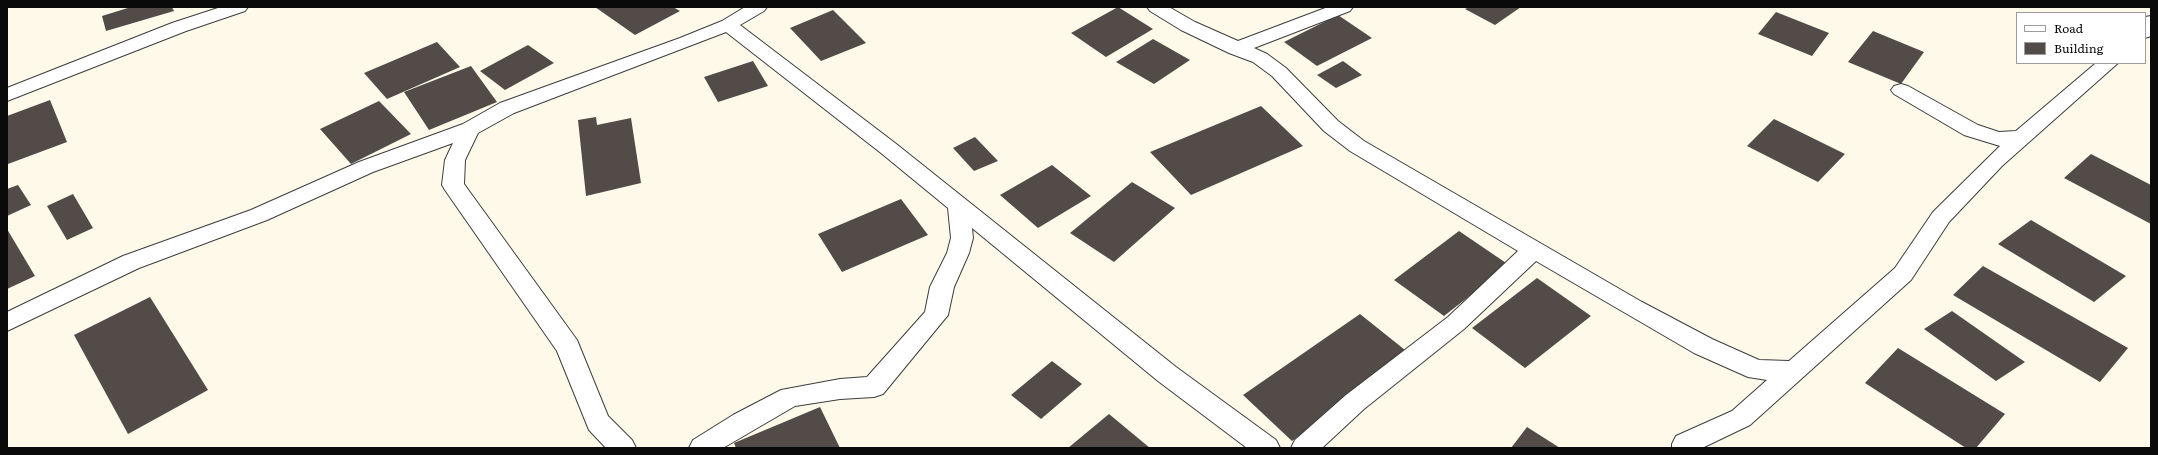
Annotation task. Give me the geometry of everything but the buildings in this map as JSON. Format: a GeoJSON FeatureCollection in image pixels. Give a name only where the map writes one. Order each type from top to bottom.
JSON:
{"type":"FeatureCollection","features":[{"type":"Feature","properties":{"kind":"street"},"geometry":{"type":"LineString","coordinates":[[7,95],[179,27],[239,7]]}},
{"type":"Feature","properties":{"kind":"street"},"geometry":{"type":"LineString","coordinates":[[7,322],[131,262],[259,215],[366,167],[470,130],[507,108],[687,42],[728,25],[758,7]]}},
{"type":"Feature","properties":{"kind":"street"},"geometry":{"type":"LineString","coordinates":[[1156,7],[1188,26],[1236,49],[1260,58],[1279,72],[1305,101],[1331,126],[1357,146],[1703,346],[1757,370],[1792,371]]}},
{"type":"Feature","properties":{"kind":"street"},"geometry":{"type":"LineString","coordinates":[[1236,49],[1344,7]]}},
{"type":"Feature","properties":{"kind":"street"},"geometry":{"type":"LineString","coordinates":[[2146,30],[2151,21]]}},
{"type":"Feature","properties":{"kind":"street"},"geometry":{"type":"LineString","coordinates":[[728,25],[888,148],[1167,374],[1268,448]]}},
{"type":"Feature","properties":{"kind":"street"},"geometry":{"type":"LineString","coordinates":[[1685,448],[1685,444],[1742,418],[1792,371],[1903,274],[1941,217],[1995,161],[2107,64]]}},
{"type":"Feature","properties":{"kind":"street"},"geometry":{"type":"LineString","coordinates":[[1901,90],[1971,130],[1998,139],[2020,138]]}},
{"type":"Feature","properties":{"kind":"street"},"geometry":{"type":"LineString","coordinates":[[470,130],[455,160],[453,185],[496,243],[568,346],[598,422],[623,448]]}},
{"type":"Feature","properties":{"kind":"street"},"geometry":{"type":"LineString","coordinates":[[702,448],[742,423],[790,397],[840,389],[874,387],[936,315],[942,286],[958,252],[962,238],[958,204]]}},
{"type":"Feature","properties":{"kind":"street"},"geometry":{"type":"LineString","coordinates":[[1304,448],[1355,402],[1456,323],[1534,249]]}}]}
